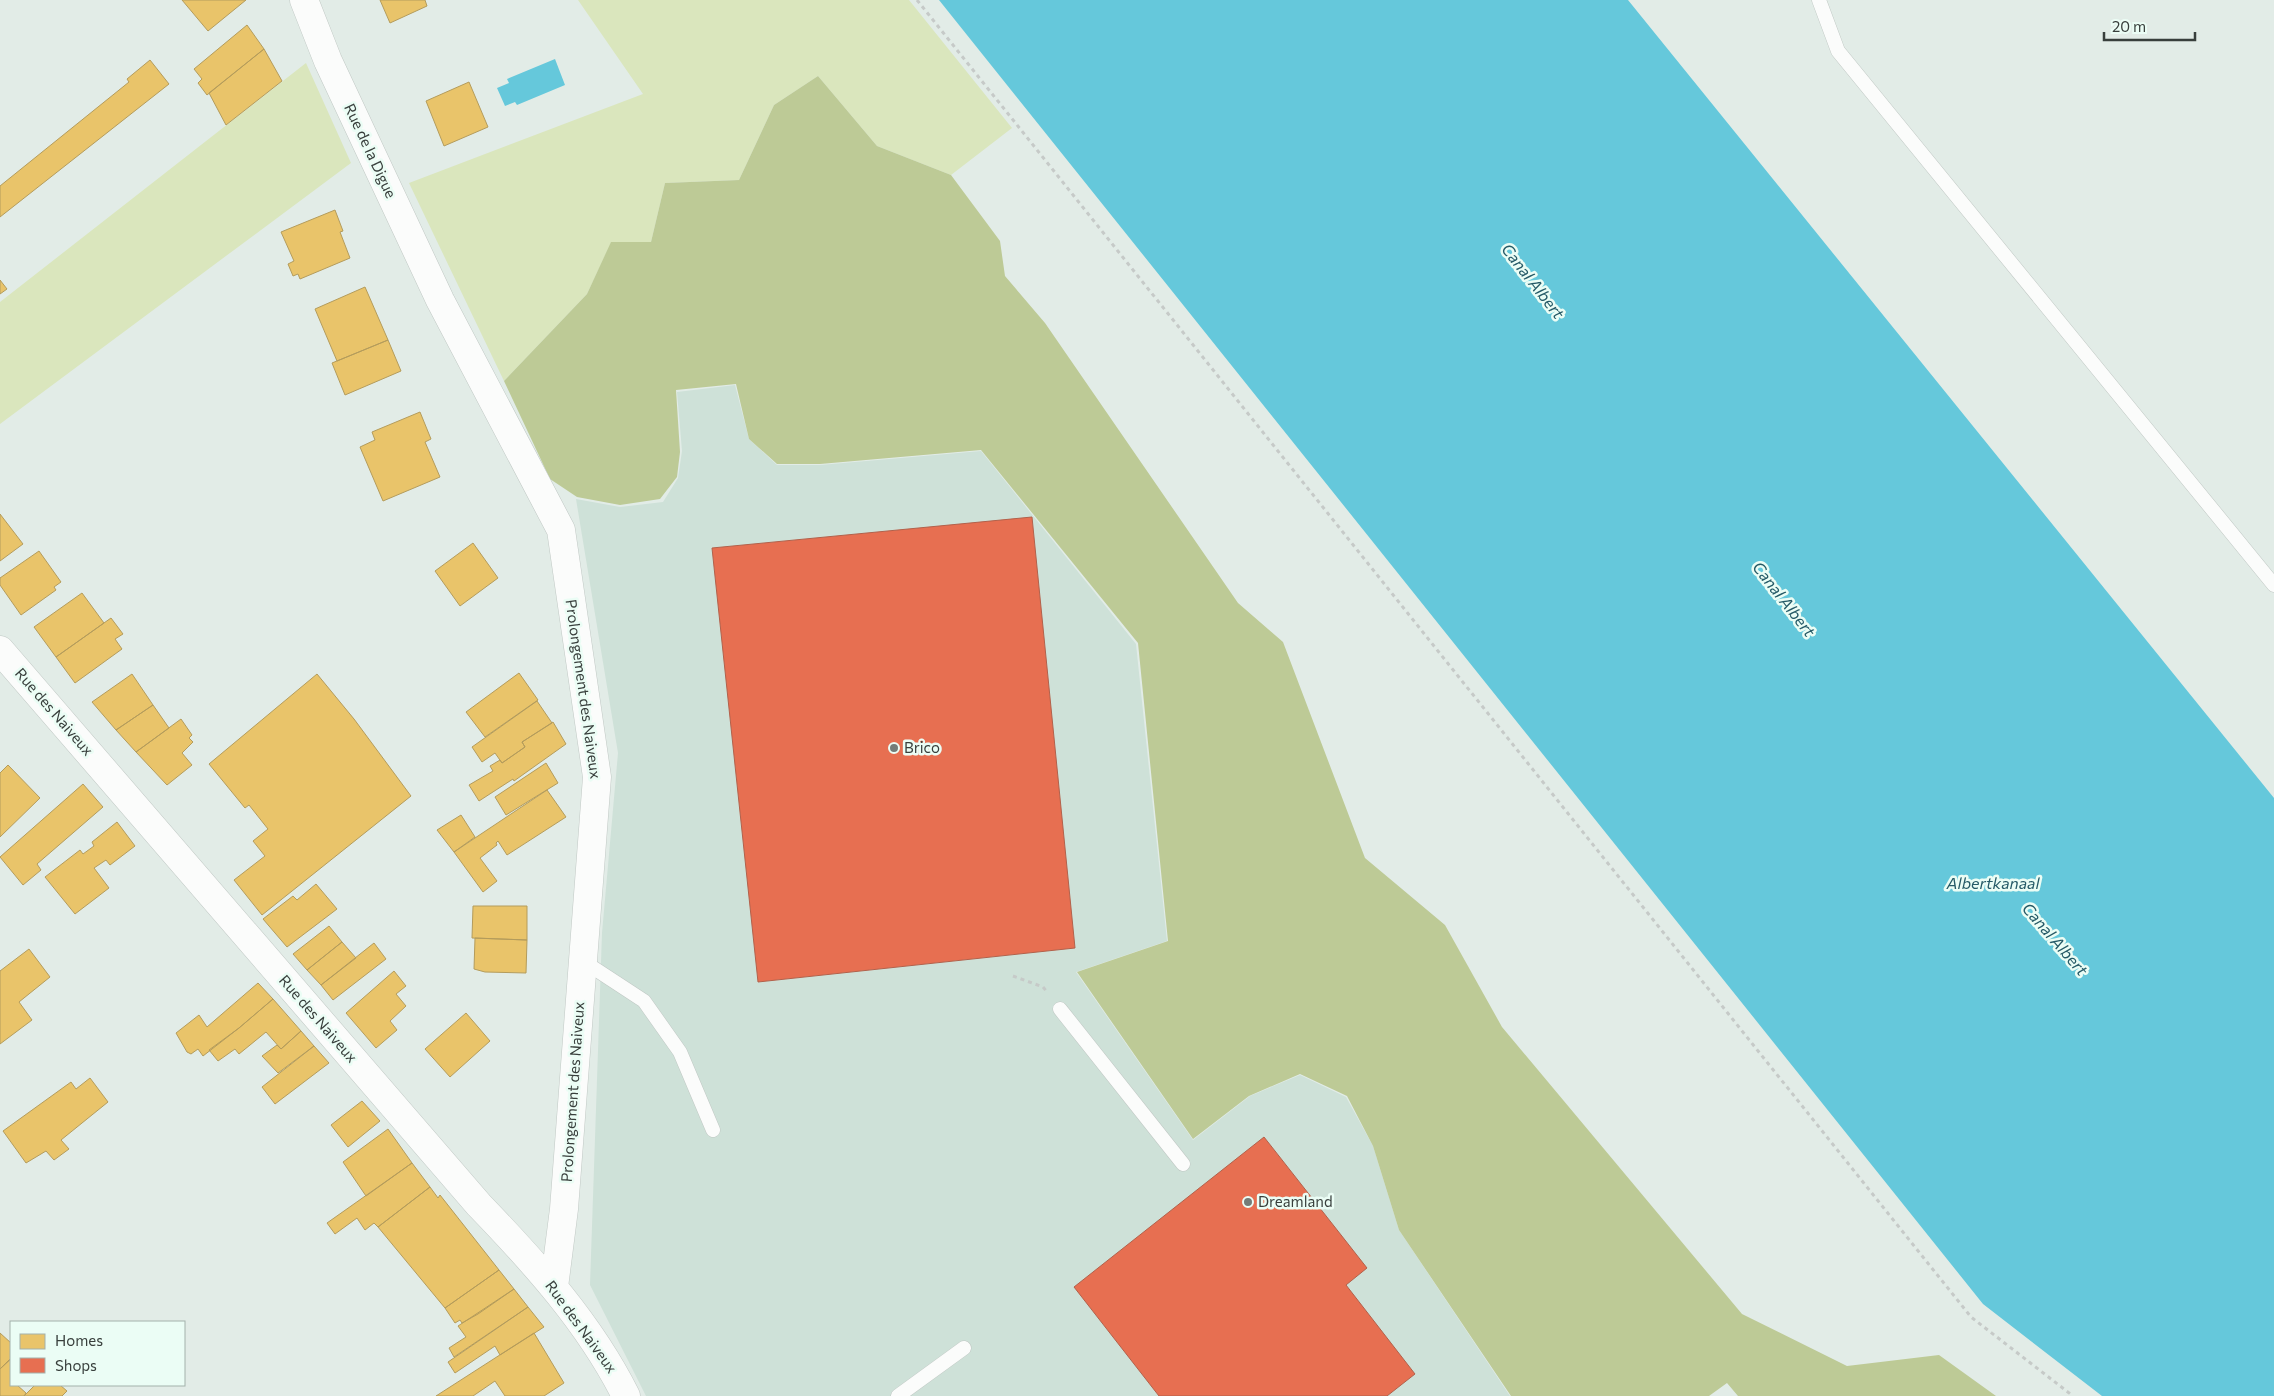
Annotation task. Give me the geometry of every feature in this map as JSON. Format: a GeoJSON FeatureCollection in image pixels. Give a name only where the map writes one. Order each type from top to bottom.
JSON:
{"type":"FeatureCollection","features":[{"type":"Feature","properties":{"kind":"street","name":"Rue de la Digue"},"geometry":{"type":"LineString","coordinates":[[304,0],[328,61],[440,300]]}},
{"type":"Feature","properties":{"kind":"street","name":"Prolongement des Naiveux"},"geometry":{"type":"LineString","coordinates":[[440,300],[561,530],[597,776],[564,1209],[554,1288]]}},
{"type":"Feature","properties":{"kind":"street","name":"Rue des Naiveux"},"geometry":{"type":"LineString","coordinates":[[0,650],[479,1205],[554,1288],[610,1364],[626,1396]]}},
{"type":"Feature","properties":{"kind":"lane"},"geometry":{"type":"LineString","coordinates":[[1819,0],[1838,51],[2274,585]]}},
{"type":"Feature","properties":{"kind":"lane"},"geometry":{"type":"LineString","coordinates":[[583,961],[644,1000],[680,1052],[713,1130]]}},
{"type":"Feature","properties":{"kind":"lane"},"geometry":{"type":"LineString","coordinates":[[1060,1009],[1183,1164]]}},
{"type":"Feature","properties":{"kind":"lane"},"geometry":{"type":"LineString","coordinates":[[898,1396],[964,1348]]}},
{"type":"Feature","properties":{"kind":"path"},"geometry":{"type":"LineString","coordinates":[[917,0],[1971,1317],[2073,1396]]}},
{"type":"Feature","properties":{"kind":"path"},"geometry":{"type":"LineString","coordinates":[[1013,976],[1043,987],[1052,997]]}},
{"type":"Feature","properties":{"kind":"shaded area"},"geometry":{"type":"Polygon","coordinates":[[[735,385],[749,439],[777,465],[820,465],[981,451],[1136,644],[1167,941],[1076,972],[1193,1140],[1250,1096],[1300,1075],[1346,1097],[1373,1146],[1399,1230],[1510,1396],[646,1396],[590,1285],[602,933],[618,753],[576,499],[620,507],[663,502],[678,478],[682,451],[677,392],[735,385]]]}},
{"type":"Feature","properties":{"kind":"green space"},"geometry":{"type":"Polygon","coordinates":[[[578,0],[909,0],[1012,128],[951,175],[877,146],[818,76],[774,105],[739,180],[665,183],[651,242],[611,243],[587,294],[504,381],[409,183],[643,94],[578,0]]]}},
{"type":"Feature","properties":{"kind":"green space"},"geometry":{"type":"Polygon","coordinates":[[[306,63],[351,163],[0,424],[0,302],[306,63]]]}},
{"type":"Feature","properties":{"kind":"green space"},"geometry":{"type":"Polygon","coordinates":[[[818,76],[877,146],[951,175],[1000,241],[1005,276],[1045,323],[1238,603],[1283,642],[1365,858],[1445,925],[1502,1027],[1742,1314],[1847,1366],[1939,1355],[1996,1396],[1738,1396],[1727,1383],[1709,1396],[1511,1396],[1399,1230],[1373,1146],[1347,1096],[1300,1074],[1249,1096],[1193,1139],[1077,972],[1168,941],[1138,643],[981,450],[820,464],[777,464],[749,439],[736,384],[676,390],[680,452],[677,477],[660,499],[620,505],[577,497],[550,479],[504,381],[587,294],[611,242],[651,242],[665,183],[739,180],[774,105],[818,76]]]}},
{"type":"Feature","properties":{"kind":"water","name":"Albertkanaal"},"geometry":{"type":"Polygon","coordinates":[[[939,0],[1628,0],[2274,798],[2274,1396],[2102,1396],[1983,1304],[939,0]]]}},
{"type":"Feature","properties":{"kind":"water"},"geometry":{"type":"Polygon","coordinates":[[[555,59],[565,85],[517,105],[515,102],[505,106],[497,88],[509,83],[507,79],[555,59]]]}},
{"type":"Feature","properties":{"kind":"building: Homes"},"geometry":{"type":"Polygon","coordinates":[[[182,0],[246,0],[208,31],[182,0]]]}},
{"type":"Feature","properties":{"kind":"building: Homes"},"geometry":{"type":"Polygon","coordinates":[[[380,0],[425,0],[427,6],[390,23],[380,0]]]}},
{"type":"Feature","properties":{"kind":"building: Homes"},"geometry":{"type":"Polygon","coordinates":[[[247,25],[264,49],[207,95],[198,83],[202,79],[194,69],[247,25]]]}},
{"type":"Feature","properties":{"kind":"building: Homes"},"geometry":{"type":"Polygon","coordinates":[[[264,49],[282,81],[226,125],[209,93],[264,49]]]}},
{"type":"Feature","properties":{"kind":"building: Homes"},"geometry":{"type":"Polygon","coordinates":[[[150,60],[169,84],[0,217],[0,186],[129,82],[127,79],[150,60]]]}},
{"type":"Feature","properties":{"kind":"building: Homes"},"geometry":{"type":"Polygon","coordinates":[[[469,82],[488,127],[444,146],[426,101],[469,82]]]}},
{"type":"Feature","properties":{"kind":"building: Homes"},"geometry":{"type":"Polygon","coordinates":[[[335,210],[343,231],[340,232],[350,258],[300,279],[298,274],[293,276],[288,264],[294,261],[281,232],[335,210]]]}},
{"type":"Feature","properties":{"kind":"building: Homes"},"geometry":{"type":"Polygon","coordinates":[[[0,280],[7,289],[0,294],[0,280]]]}},
{"type":"Feature","properties":{"kind":"building: Homes"},"geometry":{"type":"Polygon","coordinates":[[[365,287],[388,340],[337,361],[315,309],[365,287]]]}},
{"type":"Feature","properties":{"kind":"building: Homes"},"geometry":{"type":"Polygon","coordinates":[[[388,340],[401,371],[345,395],[332,363],[388,340]]]}},
{"type":"Feature","properties":{"kind":"building: Homes"},"geometry":{"type":"Polygon","coordinates":[[[420,412],[431,439],[425,442],[440,477],[383,501],[360,447],[375,440],[372,432],[420,412]]]}},
{"type":"Feature","properties":{"kind":"building: Homes"},"geometry":{"type":"Polygon","coordinates":[[[0,514],[23,544],[0,561],[0,514]]]}},
{"type":"Feature","properties":{"kind":"building: Homes"},"geometry":{"type":"Polygon","coordinates":[[[473,543],[498,578],[460,606],[435,571],[473,543]]]}},
{"type":"Feature","properties":{"kind":"building: Homes"},"geometry":{"type":"Polygon","coordinates":[[[39,551],[61,582],[54,587],[56,590],[21,615],[0,585],[0,578],[39,551]]]}},
{"type":"Feature","properties":{"kind":"building: Homes"},"geometry":{"type":"Polygon","coordinates":[[[82,593],[104,623],[56,657],[34,627],[82,593]]]}},
{"type":"Feature","properties":{"kind":"building: Homes"},"geometry":{"type":"Polygon","coordinates":[[[111,618],[123,634],[115,639],[122,649],[75,683],[56,657],[111,618]]]}},
{"type":"Feature","properties":{"kind":"building: Homes"},"geometry":{"type":"Polygon","coordinates":[[[519,673],[538,700],[485,737],[466,712],[519,673]]]}},
{"type":"Feature","properties":{"kind":"building: Homes"},"geometry":{"type":"Polygon","coordinates":[[[132,674],[153,705],[116,730],[92,702],[132,674]]]}},
{"type":"Feature","properties":{"kind":"building: Homes"},"geometry":{"type":"Polygon","coordinates":[[[317,674],[354,719],[411,796],[262,915],[234,880],[265,856],[253,841],[268,829],[249,805],[245,808],[209,764],[317,674]]]}},
{"type":"Feature","properties":{"kind":"building: Homes"},"geometry":{"type":"Polygon","coordinates":[[[537,701],[552,723],[522,742],[525,747],[502,763],[495,753],[482,762],[472,747],[537,701]]]}},
{"type":"Feature","properties":{"kind":"building: Homes"},"geometry":{"type":"Polygon","coordinates":[[[153,705],[169,728],[136,752],[116,730],[153,705]]]}},
{"type":"Feature","properties":{"kind":"building: Homes"},"geometry":{"type":"Polygon","coordinates":[[[181,719],[192,735],[189,738],[193,742],[182,753],[192,765],[167,785],[136,752],[181,719]]]}},
{"type":"Feature","properties":{"kind":"building: Homes"},"geometry":{"type":"Polygon","coordinates":[[[553,722],[566,744],[514,781],[513,779],[479,801],[469,785],[493,771],[490,766],[500,760],[502,763],[525,747],[522,742],[553,722]]]}},
{"type":"Feature","properties":{"kind":"building: Homes"},"geometry":{"type":"Polygon","coordinates":[[[546,763],[558,783],[506,815],[495,797],[546,763]]]}},
{"type":"Feature","properties":{"kind":"building: Homes"},"geometry":{"type":"Polygon","coordinates":[[[8,765],[40,798],[0,837],[0,773],[8,765]]]}},
{"type":"Feature","properties":{"kind":"building: Homes"},"geometry":{"type":"Polygon","coordinates":[[[83,784],[103,807],[37,864],[41,870],[23,885],[0,857],[83,784]]]}},
{"type":"Feature","properties":{"kind":"building: Homes"},"geometry":{"type":"Polygon","coordinates":[[[547,790],[566,817],[507,855],[498,841],[497,845],[480,858],[497,881],[483,892],[454,852],[547,790]]]}},
{"type":"Feature","properties":{"kind":"building: Homes"},"geometry":{"type":"Polygon","coordinates":[[[461,815],[475,837],[454,852],[437,830],[461,815]]]}},
{"type":"Feature","properties":{"kind":"building: Homes"},"geometry":{"type":"Polygon","coordinates":[[[117,822],[135,846],[110,865],[106,860],[94,868],[109,888],[75,914],[45,877],[80,850],[83,854],[94,846],[92,842],[117,822]]]}},
{"type":"Feature","properties":{"kind":"building: Homes"},"geometry":{"type":"Polygon","coordinates":[[[316,884],[337,909],[287,947],[263,919],[293,896],[297,900],[316,884]]]}},
{"type":"Feature","properties":{"kind":"building: Homes"},"geometry":{"type":"Polygon","coordinates":[[[473,906],[527,906],[527,940],[472,938],[473,906]]]}},
{"type":"Feature","properties":{"kind":"building: Homes"},"geometry":{"type":"Polygon","coordinates":[[[329,926],[342,942],[307,970],[293,954],[329,926]]]}},
{"type":"Feature","properties":{"kind":"building: Homes"},"geometry":{"type":"Polygon","coordinates":[[[475,938],[527,940],[526,973],[485,972],[474,969],[475,938]]]}},
{"type":"Feature","properties":{"kind":"building: Homes"},"geometry":{"type":"Polygon","coordinates":[[[342,942],[356,958],[321,985],[307,970],[342,942]]]}},
{"type":"Feature","properties":{"kind":"building: Homes"},"geometry":{"type":"Polygon","coordinates":[[[374,943],[386,959],[333,1000],[321,985],[374,943]]]}},
{"type":"Feature","properties":{"kind":"building: Homes"},"geometry":{"type":"Polygon","coordinates":[[[29,949],[50,977],[19,1002],[32,1020],[0,1044],[0,971],[29,949]]]}},
{"type":"Feature","properties":{"kind":"building: Homes"},"geometry":{"type":"Polygon","coordinates":[[[394,971],[406,986],[396,994],[406,1006],[390,1021],[397,1030],[376,1048],[346,1013],[394,971]]]}},
{"type":"Feature","properties":{"kind":"building: Homes"},"geometry":{"type":"Polygon","coordinates":[[[258,983],[273,999],[203,1056],[198,1049],[191,1054],[187,1052],[176,1033],[199,1015],[207,1027],[258,983]]]}},
{"type":"Feature","properties":{"kind":"building: Homes"},"geometry":{"type":"Polygon","coordinates":[[[273,999],[301,1031],[281,1049],[266,1032],[239,1054],[235,1049],[218,1061],[209,1050],[273,999]]]}},
{"type":"Feature","properties":{"kind":"building: Homes"},"geometry":{"type":"Polygon","coordinates":[[[466,1013],[490,1041],[450,1077],[425,1049],[466,1013]]]}},
{"type":"Feature","properties":{"kind":"building: Homes"},"geometry":{"type":"Polygon","coordinates":[[[301,1031],[314,1046],[278,1073],[262,1056],[277,1045],[281,1049],[301,1031]]]}},
{"type":"Feature","properties":{"kind":"building: Homes"},"geometry":{"type":"Polygon","coordinates":[[[314,1046],[329,1063],[275,1104],[262,1087],[314,1046]]]}},
{"type":"Feature","properties":{"kind":"building: Homes"},"geometry":{"type":"Polygon","coordinates":[[[90,1078],[108,1102],[61,1140],[69,1149],[54,1160],[46,1151],[26,1163],[3,1131],[71,1082],[76,1089],[90,1078]]]}},
{"type":"Feature","properties":{"kind":"building: Homes"},"geometry":{"type":"Polygon","coordinates":[[[362,1101],[380,1121],[348,1147],[331,1125],[362,1101]]]}},
{"type":"Feature","properties":{"kind":"building: Homes"},"geometry":{"type":"Polygon","coordinates":[[[388,1129],[412,1163],[366,1196],[343,1162],[388,1129]]]}},
{"type":"Feature","properties":{"kind":"building: Homes"},"geometry":{"type":"Polygon","coordinates":[[[412,1163],[430,1187],[378,1227],[374,1223],[365,1230],[357,1218],[335,1234],[327,1223],[412,1163]]]}},
{"type":"Feature","properties":{"kind":"building: Homes"},"geometry":{"type":"Polygon","coordinates":[[[430,1187],[438,1198],[440,1195],[499,1270],[445,1308],[378,1227],[430,1187]]]}},
{"type":"Feature","properties":{"kind":"building: Homes"},"geometry":{"type":"Polygon","coordinates":[[[499,1270],[514,1289],[478,1314],[462,1323],[460,1320],[455,1323],[445,1308],[499,1270]]]}},
{"type":"Feature","properties":{"kind":"building: Homes"},"geometry":{"type":"Polygon","coordinates":[[[514,1289],[528,1307],[454,1357],[449,1348],[466,1337],[458,1326],[514,1289]]]}},
{"type":"Feature","properties":{"kind":"building: Homes"},"geometry":{"type":"Polygon","coordinates":[[[528,1307],[544,1327],[500,1355],[495,1346],[455,1373],[448,1362],[528,1307]]]}},
{"type":"Feature","properties":{"kind":"building: Homes"},"geometry":{"type":"Polygon","coordinates":[[[0,1333],[10,1342],[10,1359],[0,1369],[0,1333]]]}},
{"type":"Feature","properties":{"kind":"building: Homes"},"geometry":{"type":"Polygon","coordinates":[[[534,1333],[564,1383],[544,1396],[505,1396],[495,1381],[473,1396],[436,1396],[534,1333]]]}},
{"type":"Feature","properties":{"kind":"building: Homes"},"geometry":{"type":"Polygon","coordinates":[[[10,1360],[10,1386],[18,1386],[26,1393],[24,1396],[0,1396],[0,1369],[10,1360]]]}},
{"type":"Feature","properties":{"kind":"building: Homes"},"geometry":{"type":"Polygon","coordinates":[[[34,1386],[61,1386],[67,1391],[62,1396],[24,1396],[34,1386]]]}},
{"type":"Feature","properties":{"kind":"building: Shops","name":"Brico"},"geometry":{"type":"Polygon","coordinates":[[[1032,517],[1075,948],[758,982],[712,548],[1032,517]]]}},
{"type":"Feature","properties":{"kind":"building: Shops","name":"Dreamland"},"geometry":{"type":"Polygon","coordinates":[[[1264,1137],[1367,1268],[1346,1285],[1415,1374],[1387,1396],[1159,1396],[1074,1287],[1264,1137]]]}},
{"type":"Feature","properties":{"kind":"place","name":"Brico"},"geometry":{"type":"Point","coordinates":[894,748]}},
{"type":"Feature","properties":{"kind":"place","name":"Dreamland"},"geometry":{"type":"Point","coordinates":[1248,1202]}},
{"type":"Feature","properties":{"kind":"water label","name":"Canal Albert"},"geometry":{"type":"Point","coordinates":[1533,281]}},
{"type":"Feature","properties":{"kind":"water label","name":"Canal Albert"},"geometry":{"type":"Point","coordinates":[1784,599]}},
{"type":"Feature","properties":{"kind":"water label","name":"Canal Albert"},"geometry":{"type":"Point","coordinates":[2055,939]}}]}
